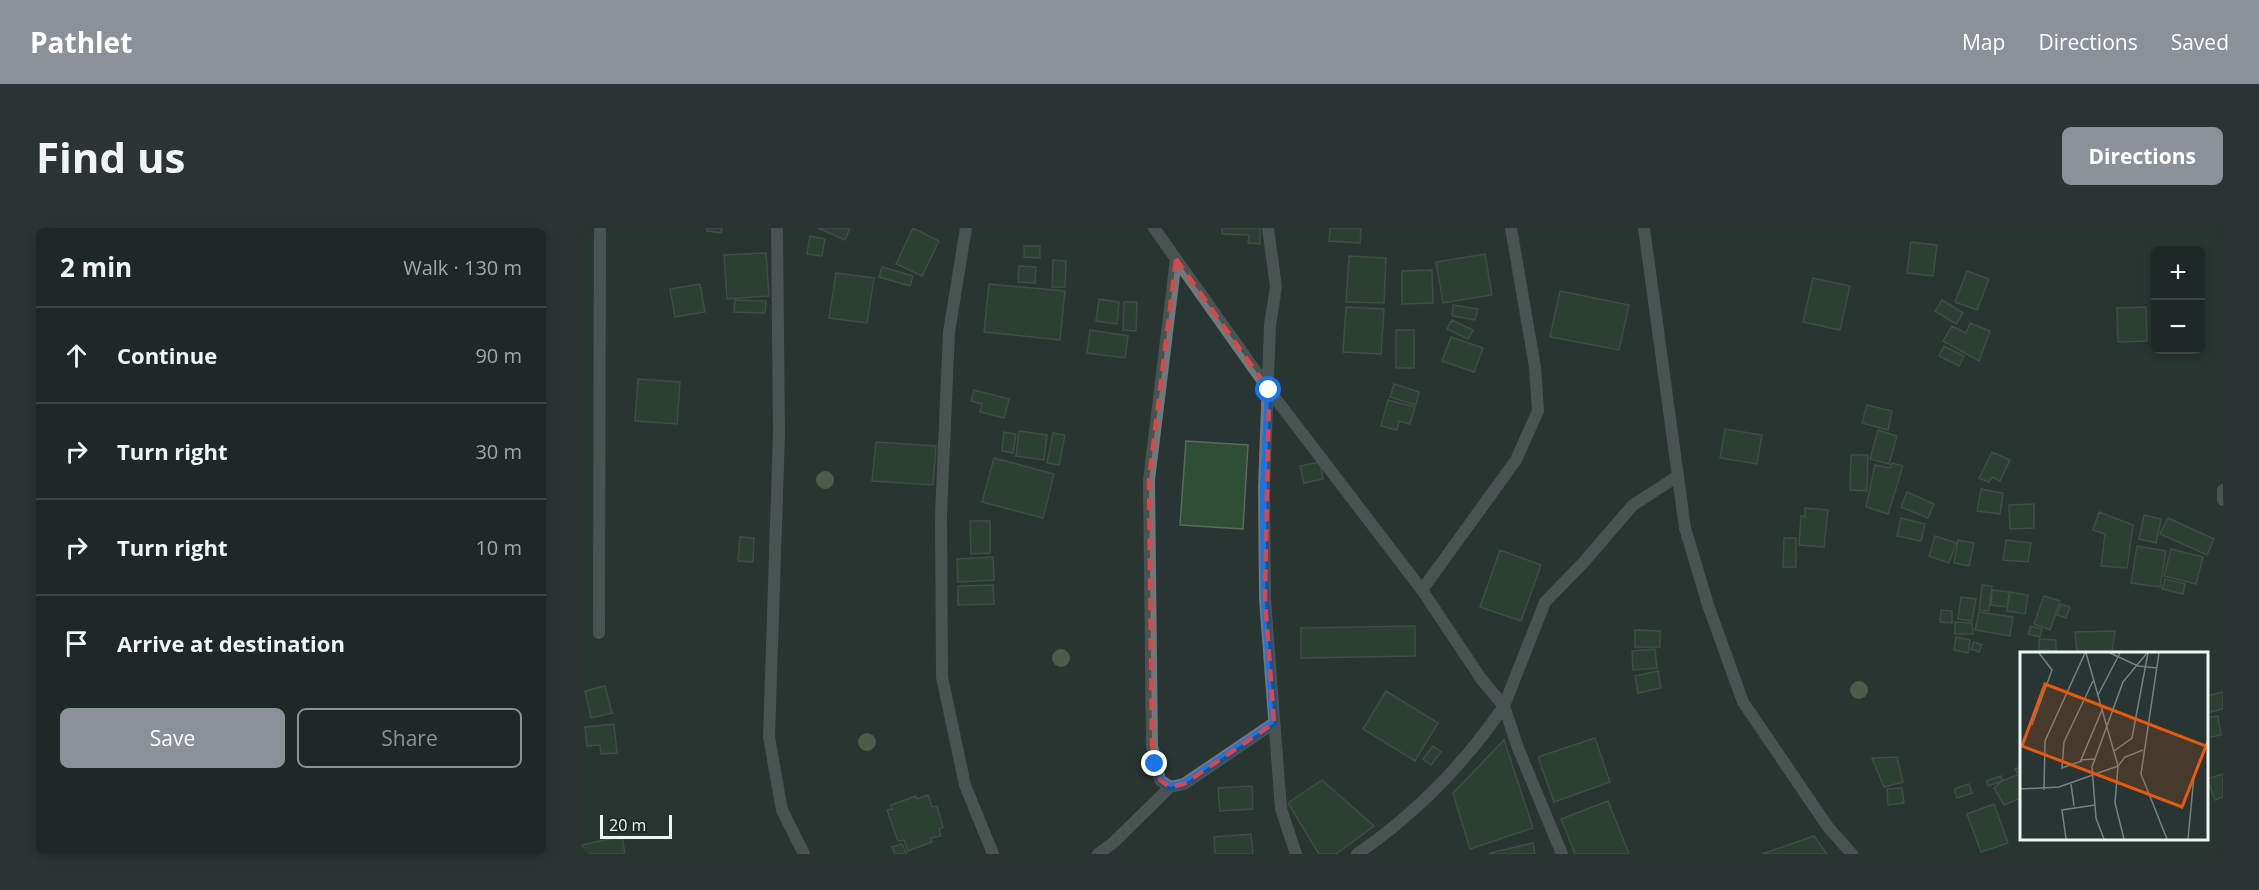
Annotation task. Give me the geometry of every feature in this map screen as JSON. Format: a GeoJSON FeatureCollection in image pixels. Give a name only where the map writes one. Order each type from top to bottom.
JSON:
{"type":"FeatureCollection","features":[{"type":"Feature","properties":{"kind":"street"},"geometry":{"type":"LineString","coordinates":[[599,633],[600,228]]}},
{"type":"Feature","properties":{"kind":"street"},"geometry":{"type":"LineString","coordinates":[[777,228],[779,434],[769,738],[782,810],[804,854]]}},
{"type":"Feature","properties":{"kind":"street"},"geometry":{"type":"LineString","coordinates":[[966,228],[949,332],[941,514],[942,677],[965,785],[993,854]]}},
{"type":"Feature","properties":{"kind":"street"},"geometry":{"type":"LineString","coordinates":[[1154,228],[1269,390],[1422,590],[1482,680],[1504,706],[1518,748],[1562,854]]}},
{"type":"Feature","properties":{"kind":"street"},"geometry":{"type":"LineString","coordinates":[[1268,228],[1276,287],[1270,325],[1264,487],[1265,599],[1281,809],[1296,854]]}},
{"type":"Feature","properties":{"kind":"street"},"geometry":{"type":"LineString","coordinates":[[1422,590],[1516,460],[1538,411],[1535,367],[1511,228]]}},
{"type":"Feature","properties":{"kind":"street"},"geometry":{"type":"LineString","coordinates":[[1644,228],[1685,528],[1708,605],[1743,702],[1828,827],[1852,854]]}},
{"type":"Feature","properties":{"kind":"street"},"geometry":{"type":"LineString","coordinates":[[1170,787],[1160,780],[1152,746],[1149,480],[1176,259]]}},
{"type":"Feature","properties":{"kind":"street"},"geometry":{"type":"LineString","coordinates":[[1357,854],[1388,833],[1451,772],[1489,727],[1504,706],[1545,602],[1584,563],[1634,505],[1678,476]]}},
{"type":"Feature","properties":{"kind":"street"},"geometry":{"type":"LineString","coordinates":[[2223,490],[2223,500]]}},
{"type":"Feature","properties":{"kind":"street"},"geometry":{"type":"LineString","coordinates":[[1098,854],[1113,843],[1170,787],[1184,784],[1274,723]]}},
{"type":"Feature","properties":{"kind":"highlighted area"},"geometry":{"type":"Polygon","coordinates":[[[1176,259],[1269,390],[1265,599],[1274,723],[1184,784],[1170,787],[1160,780],[1152,746],[1149,480],[1176,259]]]}},
{"type":"Feature","properties":{"kind":"building"},"geometry":{"type":"Polygon","coordinates":[[[707,228],[722,228],[721,233],[707,231],[707,228]]]}},
{"type":"Feature","properties":{"kind":"building"},"geometry":{"type":"Polygon","coordinates":[[[818,228],[850,228],[845,240],[818,228]]]}},
{"type":"Feature","properties":{"kind":"building"},"geometry":{"type":"Polygon","coordinates":[[[913,228],[939,241],[922,276],[896,264],[913,228]]]}},
{"type":"Feature","properties":{"kind":"building"},"geometry":{"type":"Polygon","coordinates":[[[1222,228],[1260,228],[1260,244],[1248,243],[1249,235],[1222,234],[1222,228]]]}},
{"type":"Feature","properties":{"kind":"building"},"geometry":{"type":"Polygon","coordinates":[[[1330,228],[1361,228],[1360,243],[1329,241],[1330,228]]]}},
{"type":"Feature","properties":{"kind":"building"},"geometry":{"type":"Polygon","coordinates":[[[810,236],[825,239],[822,256],[807,254],[810,236]]]}},
{"type":"Feature","properties":{"kind":"building"},"geometry":{"type":"Polygon","coordinates":[[[1911,242],[1937,245],[1933,276],[1907,273],[1911,242]]]}},
{"type":"Feature","properties":{"kind":"building"},"geometry":{"type":"Polygon","coordinates":[[[1024,246],[1040,246],[1040,258],[1024,257],[1024,246]]]}},
{"type":"Feature","properties":{"kind":"building"},"geometry":{"type":"Polygon","coordinates":[[[766,253],[769,296],[727,299],[724,255],[766,253]]]}},
{"type":"Feature","properties":{"kind":"building"},"geometry":{"type":"Polygon","coordinates":[[[1485,254],[1492,295],[1443,303],[1436,262],[1485,254]]]}},
{"type":"Feature","properties":{"kind":"building"},"geometry":{"type":"Polygon","coordinates":[[[1349,256],[1386,258],[1384,303],[1346,302],[1349,256]]]}},
{"type":"Feature","properties":{"kind":"building"},"geometry":{"type":"Polygon","coordinates":[[[1053,260],[1066,261],[1065,287],[1052,287],[1053,260]]]}},
{"type":"Feature","properties":{"kind":"building"},"geometry":{"type":"Polygon","coordinates":[[[1019,266],[1036,267],[1035,283],[1018,282],[1019,266]]]}},
{"type":"Feature","properties":{"kind":"building"},"geometry":{"type":"Polygon","coordinates":[[[882,267],[913,276],[910,286],[879,277],[882,267]]]}},
{"type":"Feature","properties":{"kind":"building"},"geometry":{"type":"Polygon","coordinates":[[[1432,270],[1433,303],[1402,304],[1402,271],[1432,270]]]}},
{"type":"Feature","properties":{"kind":"building"},"geometry":{"type":"Polygon","coordinates":[[[1967,271],[1989,279],[1977,310],[1955,302],[1967,271]]]}},
{"type":"Feature","properties":{"kind":"building"},"geometry":{"type":"Polygon","coordinates":[[[836,273],[874,278],[867,323],[829,318],[836,273]]]}},
{"type":"Feature","properties":{"kind":"building"},"geometry":{"type":"Polygon","coordinates":[[[1813,278],[1850,286],[1840,330],[1803,322],[1813,278]]]}},
{"type":"Feature","properties":{"kind":"building"},"geometry":{"type":"Polygon","coordinates":[[[700,284],[705,312],[675,317],[670,289],[700,284]]]}},
{"type":"Feature","properties":{"kind":"building"},"geometry":{"type":"Polygon","coordinates":[[[989,284],[1065,291],[1060,340],[984,332],[989,284]]]}},
{"type":"Feature","properties":{"kind":"building"},"geometry":{"type":"Polygon","coordinates":[[[1560,291],[1629,305],[1619,350],[1550,337],[1560,291]]]}},
{"type":"Feature","properties":{"kind":"building"},"geometry":{"type":"Polygon","coordinates":[[[1099,299],[1119,302],[1117,324],[1096,321],[1099,299]]]}},
{"type":"Feature","properties":{"kind":"building"},"geometry":{"type":"Polygon","coordinates":[[[735,300],[766,301],[765,313],[734,312],[735,300]]]}},
{"type":"Feature","properties":{"kind":"building"},"geometry":{"type":"Polygon","coordinates":[[[1942,300],[1963,313],[1956,324],[1935,311],[1942,300]]]}},
{"type":"Feature","properties":{"kind":"building"},"geometry":{"type":"Polygon","coordinates":[[[1124,302],[1137,302],[1136,331],[1123,330],[1124,302]]]}},
{"type":"Feature","properties":{"kind":"building"},"geometry":{"type":"Polygon","coordinates":[[[1453,305],[1478,309],[1475,320],[1452,316],[1453,305]]]}},
{"type":"Feature","properties":{"kind":"building"},"geometry":{"type":"Polygon","coordinates":[[[1346,307],[1384,309],[1381,354],[1343,352],[1346,307]]]}},
{"type":"Feature","properties":{"kind":"building"},"geometry":{"type":"Polygon","coordinates":[[[2146,307],[2147,341],[2118,342],[2117,308],[2146,307]]]}},
{"type":"Feature","properties":{"kind":"building"},"geometry":{"type":"Polygon","coordinates":[[[1452,320],[1473,330],[1468,339],[1447,329],[1452,320]]]}},
{"type":"Feature","properties":{"kind":"building"},"geometry":{"type":"Polygon","coordinates":[[[1970,323],[1990,331],[1979,361],[1943,341],[1952,326],[1966,333],[1970,323]]]}},
{"type":"Feature","properties":{"kind":"building"},"geometry":{"type":"Polygon","coordinates":[[[1090,330],[1128,336],[1125,358],[1087,353],[1090,330]]]}},
{"type":"Feature","properties":{"kind":"building"},"geometry":{"type":"Polygon","coordinates":[[[1396,330],[1414,330],[1414,368],[1396,368],[1396,330]]]}},
{"type":"Feature","properties":{"kind":"building"},"geometry":{"type":"Polygon","coordinates":[[[1451,337],[1483,348],[1474,372],[1442,361],[1451,337]]]}},
{"type":"Feature","properties":{"kind":"building"},"geometry":{"type":"Polygon","coordinates":[[[1944,346],[1964,356],[1959,366],[1939,356],[1944,346]]]}},
{"type":"Feature","properties":{"kind":"building"},"geometry":{"type":"Polygon","coordinates":[[[638,379],[680,382],[677,424],[635,421],[638,379]]]}},
{"type":"Feature","properties":{"kind":"building"},"geometry":{"type":"Polygon","coordinates":[[[1394,384],[1419,392],[1416,405],[1390,397],[1394,384]]]}},
{"type":"Feature","properties":{"kind":"building"},"geometry":{"type":"Polygon","coordinates":[[[974,390],[1009,399],[1004,418],[980,412],[982,404],[971,401],[974,390]]]}},
{"type":"Feature","properties":{"kind":"building"},"geometry":{"type":"Polygon","coordinates":[[[1388,400],[1415,407],[1410,424],[1399,421],[1397,430],[1381,426],[1388,400]]]}},
{"type":"Feature","properties":{"kind":"building"},"geometry":{"type":"Polygon","coordinates":[[[1867,405],[1892,411],[1888,430],[1862,423],[1867,405]]]}},
{"type":"Feature","properties":{"kind":"building"},"geometry":{"type":"Polygon","coordinates":[[[1725,429],[1762,435],[1757,464],[1720,458],[1725,429]]]}},
{"type":"Feature","properties":{"kind":"building"},"geometry":{"type":"Polygon","coordinates":[[[1878,430],[1897,436],[1889,464],[1870,459],[1878,430]]]}},
{"type":"Feature","properties":{"kind":"building"},"geometry":{"type":"Polygon","coordinates":[[[1019,431],[1047,435],[1044,460],[1016,456],[1019,431]]]}},
{"type":"Feature","properties":{"kind":"building"},"geometry":{"type":"Polygon","coordinates":[[[1004,432],[1016,434],[1013,453],[1002,451],[1004,432]]]}},
{"type":"Feature","properties":{"kind":"building"},"geometry":{"type":"Polygon","coordinates":[[[1053,433],[1065,435],[1059,465],[1047,463],[1053,433]]]}},
{"type":"Feature","properties":{"kind":"building"},"geometry":{"type":"Polygon","coordinates":[[[1186,441],[1248,445],[1243,529],[1180,525],[1186,441]]]}},
{"type":"Feature","properties":{"kind":"building"},"geometry":{"type":"Polygon","coordinates":[[[876,442],[936,446],[933,485],[872,481],[876,442]]]}},
{"type":"Feature","properties":{"kind":"building"},"geometry":{"type":"Polygon","coordinates":[[[1992,452],[2010,460],[2000,481],[1992,477],[1989,482],[1979,478],[1992,452]]]}},
{"type":"Feature","properties":{"kind":"building"},"geometry":{"type":"Polygon","coordinates":[[[1851,455],[1868,455],[1867,491],[1850,490],[1851,455]]]}},
{"type":"Feature","properties":{"kind":"building"},"geometry":{"type":"Polygon","coordinates":[[[994,458],[1054,474],[1043,518],[982,502],[994,458]]]}},
{"type":"Feature","properties":{"kind":"building"},"geometry":{"type":"Polygon","coordinates":[[[1320,462],[1323,479],[1304,483],[1300,466],[1320,462]]]}},
{"type":"Feature","properties":{"kind":"building"},"geometry":{"type":"Polygon","coordinates":[[[1892,463],[1903,466],[1888,514],[1866,507],[1875,465],[1890,468],[1892,463]]]}},
{"type":"Feature","properties":{"kind":"building"},"geometry":{"type":"Polygon","coordinates":[[[1981,489],[2003,493],[2000,514],[1977,511],[1981,489]]]}},
{"type":"Feature","properties":{"kind":"building"},"geometry":{"type":"Polygon","coordinates":[[[1907,492],[1934,504],[1928,518],[1901,507],[1907,492]]]}},
{"type":"Feature","properties":{"kind":"building"},"geometry":{"type":"Polygon","coordinates":[[[2034,504],[2034,528],[2010,529],[2009,505],[2034,504]]]}},
{"type":"Feature","properties":{"kind":"building"},"geometry":{"type":"Polygon","coordinates":[[[1805,508],[1828,510],[1824,547],[1799,545],[1801,516],[1805,517],[1805,508]]]}},
{"type":"Feature","properties":{"kind":"building"},"geometry":{"type":"Polygon","coordinates":[[[2099,512],[2133,525],[2127,568],[2101,566],[2105,534],[2093,530],[2099,512]]]}},
{"type":"Feature","properties":{"kind":"building"},"geometry":{"type":"Polygon","coordinates":[[[2144,515],[2161,519],[2156,543],[2139,539],[2144,515]]]}},
{"type":"Feature","properties":{"kind":"building"},"geometry":{"type":"Polygon","coordinates":[[[1901,518],[1925,524],[1921,541],[1897,536],[1901,518]]]}},
{"type":"Feature","properties":{"kind":"building"},"geometry":{"type":"Polygon","coordinates":[[[2168,518],[2214,539],[2207,555],[2160,534],[2168,518]]]}},
{"type":"Feature","properties":{"kind":"building"},"geometry":{"type":"Polygon","coordinates":[[[970,521],[990,521],[990,553],[971,554],[970,521]]]}},
{"type":"Feature","properties":{"kind":"building"},"geometry":{"type":"Polygon","coordinates":[[[1935,536],[1956,543],[1949,563],[1929,556],[1935,536]]]}},
{"type":"Feature","properties":{"kind":"building"},"geometry":{"type":"Polygon","coordinates":[[[740,537],[754,538],[753,562],[738,561],[740,537]]]}},
{"type":"Feature","properties":{"kind":"building"},"geometry":{"type":"Polygon","coordinates":[[[1784,538],[1796,538],[1796,567],[1783,567],[1784,538]]]}},
{"type":"Feature","properties":{"kind":"building"},"geometry":{"type":"Polygon","coordinates":[[[1958,540],[1974,543],[1969,566],[1954,563],[1958,540]]]}},
{"type":"Feature","properties":{"kind":"building"},"geometry":{"type":"Polygon","coordinates":[[[2006,540],[2031,543],[2028,562],[2003,560],[2006,540]]]}},
{"type":"Feature","properties":{"kind":"building"},"geometry":{"type":"Polygon","coordinates":[[[2137,546],[2166,551],[2160,587],[2131,583],[2137,546]]]}},
{"type":"Feature","properties":{"kind":"building"},"geometry":{"type":"Polygon","coordinates":[[[2171,549],[2203,557],[2196,584],[2164,576],[2171,549]]]}},
{"type":"Feature","properties":{"kind":"building"},"geometry":{"type":"Polygon","coordinates":[[[1500,550],[1541,565],[1521,621],[1480,607],[1500,550]]]}},
{"type":"Feature","properties":{"kind":"building"},"geometry":{"type":"Polygon","coordinates":[[[993,557],[994,580],[958,582],[957,559],[993,557]]]}},
{"type":"Feature","properties":{"kind":"building"},"geometry":{"type":"Polygon","coordinates":[[[2165,579],[2185,584],[2183,594],[2162,589],[2165,579]]]}},
{"type":"Feature","properties":{"kind":"building"},"geometry":{"type":"Polygon","coordinates":[[[993,585],[994,604],[958,605],[958,586],[993,585]]]}},
{"type":"Feature","properties":{"kind":"building"},"geometry":{"type":"Polygon","coordinates":[[[1982,585],[1992,586],[1989,611],[1979,610],[1982,585]]]}},
{"type":"Feature","properties":{"kind":"building"},"geometry":{"type":"Polygon","coordinates":[[[1992,590],[2009,592],[2007,607],[1991,605],[1992,590]]]}},
{"type":"Feature","properties":{"kind":"building"},"geometry":{"type":"Polygon","coordinates":[[[2010,592],[2028,595],[2025,614],[2007,611],[2010,592]]]}},
{"type":"Feature","properties":{"kind":"building"},"geometry":{"type":"Polygon","coordinates":[[[2044,596],[2060,601],[2050,630],[2034,624],[2044,596]]]}},
{"type":"Feature","properties":{"kind":"building"},"geometry":{"type":"Polygon","coordinates":[[[1961,597],[1976,599],[1972,621],[1958,619],[1961,597]]]}},
{"type":"Feature","properties":{"kind":"building"},"geometry":{"type":"Polygon","coordinates":[[[2061,604],[2070,607],[2066,618],[2057,615],[2061,604]]]}},
{"type":"Feature","properties":{"kind":"building"},"geometry":{"type":"Polygon","coordinates":[[[1941,610],[1952,611],[1952,623],[1940,622],[1941,610]]]}},
{"type":"Feature","properties":{"kind":"building"},"geometry":{"type":"Polygon","coordinates":[[[1979,612],[2013,617],[2010,636],[1975,630],[1979,612]]]}},
{"type":"Feature","properties":{"kind":"building"},"geometry":{"type":"Polygon","coordinates":[[[1955,622],[1972,623],[1973,634],[1955,634],[1955,622]]]}},
{"type":"Feature","properties":{"kind":"building"},"geometry":{"type":"Polygon","coordinates":[[[1415,626],[1415,656],[1301,658],[1301,628],[1415,626]]]}},
{"type":"Feature","properties":{"kind":"building"},"geometry":{"type":"Polygon","coordinates":[[[2031,626],[2042,629],[2040,637],[2028,634],[2031,626]]]}},
{"type":"Feature","properties":{"kind":"building"},"geometry":{"type":"Polygon","coordinates":[[[1635,630],[1660,631],[1660,647],[1635,647],[1635,630]]]}},
{"type":"Feature","properties":{"kind":"building"},"geometry":{"type":"Polygon","coordinates":[[[2115,631],[2112,652],[2077,652],[2075,632],[2115,631]]]}},
{"type":"Feature","properties":{"kind":"building"},"geometry":{"type":"Polygon","coordinates":[[[1956,637],[1970,640],[1968,653],[1954,650],[1956,637]]]}},
{"type":"Feature","properties":{"kind":"building"},"geometry":{"type":"Polygon","coordinates":[[[2039,639],[2056,640],[2056,651],[2039,650],[2039,639]]]}},
{"type":"Feature","properties":{"kind":"building"},"geometry":{"type":"Polygon","coordinates":[[[1974,642],[1982,645],[1979,652],[1971,649],[1974,642]]]}},
{"type":"Feature","properties":{"kind":"building"},"geometry":{"type":"Polygon","coordinates":[[[1655,649],[1657,668],[1633,670],[1632,651],[1655,649]]]}},
{"type":"Feature","properties":{"kind":"building"},"geometry":{"type":"Polygon","coordinates":[[[1658,671],[1661,688],[1638,693],[1635,676],[1658,671]]]}},
{"type":"Feature","properties":{"kind":"building"},"geometry":{"type":"Polygon","coordinates":[[[605,686],[612,713],[591,718],[585,691],[605,686]]]}},
{"type":"Feature","properties":{"kind":"building"},"geometry":{"type":"Polygon","coordinates":[[[1386,691],[1438,723],[1415,761],[1363,729],[1386,691]]]}},
{"type":"Feature","properties":{"kind":"building"},"geometry":{"type":"Polygon","coordinates":[[[2223,692],[2223,709],[2208,713],[2208,696],[2223,692]]]}},
{"type":"Feature","properties":{"kind":"building"},"geometry":{"type":"Polygon","coordinates":[[[2218,716],[2221,735],[2208,738],[2208,718],[2218,716]]]}},
{"type":"Feature","properties":{"kind":"building"},"geometry":{"type":"Polygon","coordinates":[[[614,724],[617,753],[601,754],[600,745],[587,746],[585,727],[614,724]]]}},
{"type":"Feature","properties":{"kind":"building"},"geometry":{"type":"Polygon","coordinates":[[[1595,738],[1610,782],[1554,802],[1538,757],[1595,738]]]}},
{"type":"Feature","properties":{"kind":"building"},"geometry":{"type":"Polygon","coordinates":[[[1504,740],[1533,828],[1470,849],[1453,793],[1504,740]]]}},
{"type":"Feature","properties":{"kind":"building"},"geometry":{"type":"Polygon","coordinates":[[[1433,746],[1441,752],[1431,765],[1423,759],[1433,746]]]}},
{"type":"Feature","properties":{"kind":"building"},"geometry":{"type":"Polygon","coordinates":[[[1897,757],[1903,782],[1884,787],[1872,758],[1897,757]]]}},
{"type":"Feature","properties":{"kind":"building"},"geometry":{"type":"Polygon","coordinates":[[[2020,768],[2020,774],[2018,775],[2015,769],[2020,768]]]}},
{"type":"Feature","properties":{"kind":"building"},"geometry":{"type":"Polygon","coordinates":[[[2020,774],[2020,800],[2004,805],[1994,788],[2002,781],[2020,774]]]}},
{"type":"Feature","properties":{"kind":"building"},"geometry":{"type":"Polygon","coordinates":[[[2223,774],[2223,797],[2215,800],[2208,779],[2223,774]]]}},
{"type":"Feature","properties":{"kind":"building"},"geometry":{"type":"Polygon","coordinates":[[[2001,776],[2002,781],[1988,786],[1986,781],[2001,776]]]}},
{"type":"Feature","properties":{"kind":"building"},"geometry":{"type":"Polygon","coordinates":[[[1322,780],[1374,826],[1336,854],[1319,854],[1288,803],[1322,780]]]}},
{"type":"Feature","properties":{"kind":"building"},"geometry":{"type":"Polygon","coordinates":[[[1969,784],[1972,793],[1957,798],[1954,789],[1969,784]]]}},
{"type":"Feature","properties":{"kind":"building"},"geometry":{"type":"Polygon","coordinates":[[[1252,786],[1253,809],[1220,811],[1218,788],[1252,786]]]}},
{"type":"Feature","properties":{"kind":"building"},"geometry":{"type":"Polygon","coordinates":[[[1902,788],[1904,803],[1888,805],[1887,789],[1902,788]]]}},
{"type":"Feature","properties":{"kind":"building"},"geometry":{"type":"Polygon","coordinates":[[[928,795],[932,807],[937,806],[943,827],[939,829],[941,836],[931,838],[932,842],[908,851],[904,840],[898,841],[887,810],[892,809],[891,805],[916,796],[917,799],[928,795]]]}},
{"type":"Feature","properties":{"kind":"building"},"geometry":{"type":"Polygon","coordinates":[[[1608,801],[1629,854],[1575,854],[1561,819],[1608,801]]]}},
{"type":"Feature","properties":{"kind":"building"},"geometry":{"type":"Polygon","coordinates":[[[1994,804],[2008,843],[1981,852],[1967,814],[1994,804]]]}},
{"type":"Feature","properties":{"kind":"building"},"geometry":{"type":"Polygon","coordinates":[[[1251,834],[1253,854],[1215,854],[1214,837],[1251,834]]]}},
{"type":"Feature","properties":{"kind":"building"},"geometry":{"type":"Polygon","coordinates":[[[622,836],[625,854],[582,854],[582,845],[622,836]]]}},
{"type":"Feature","properties":{"kind":"building"},"geometry":{"type":"Polygon","coordinates":[[[1814,836],[1827,854],[1762,854],[1814,836]]]}},
{"type":"Feature","properties":{"kind":"building"},"geometry":{"type":"Polygon","coordinates":[[[1533,843],[1535,854],[1490,854],[1490,853],[1533,843]]]}},
{"type":"Feature","properties":{"kind":"building"},"geometry":{"type":"Polygon","coordinates":[[[902,844],[907,854],[895,854],[892,847],[902,844]]]}},
{"type":"Feature","properties":{"kind":"route"},"geometry":{"type":"LineString","coordinates":[[1155,764],[1160,780],[1170,787],[1184,784],[1274,723],[1265,599],[1264,487],[1269,390]]}}]}
